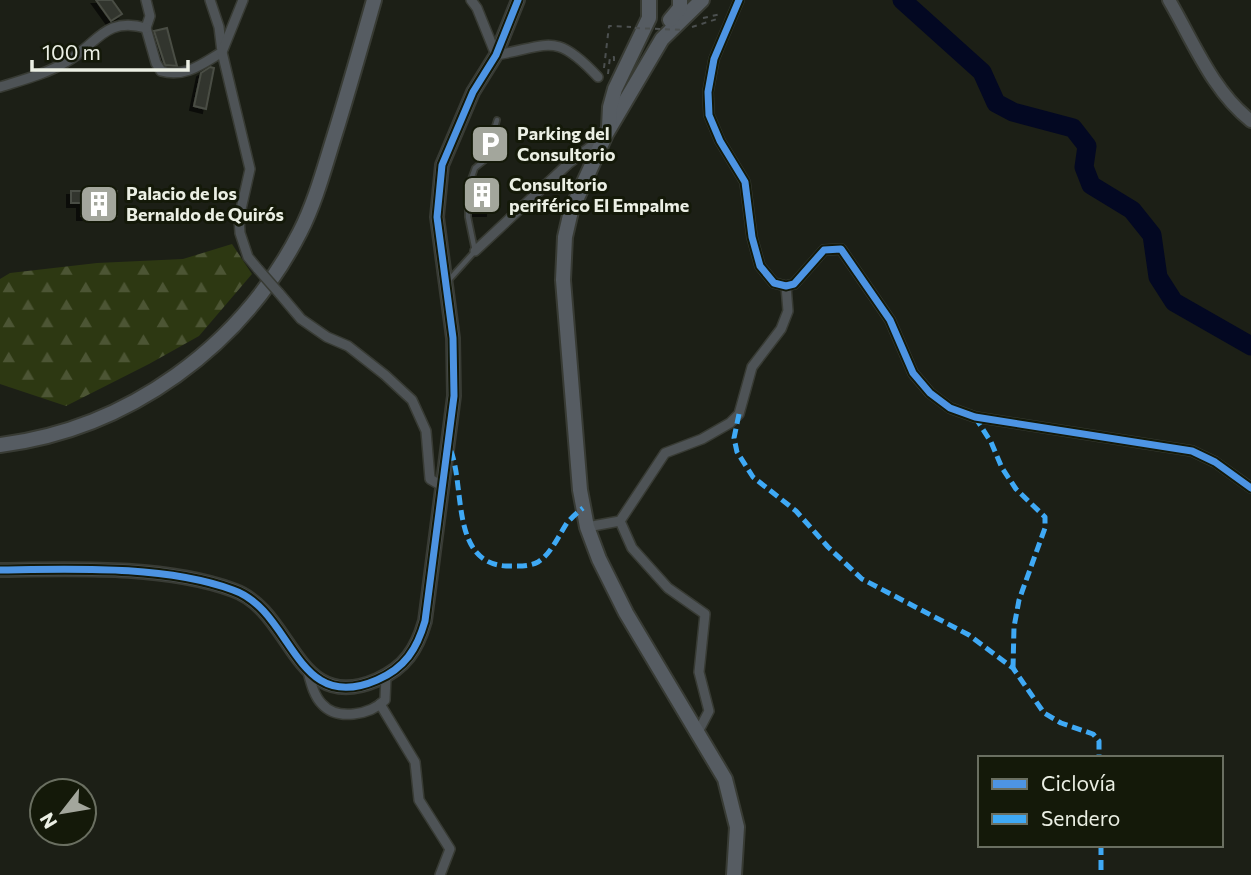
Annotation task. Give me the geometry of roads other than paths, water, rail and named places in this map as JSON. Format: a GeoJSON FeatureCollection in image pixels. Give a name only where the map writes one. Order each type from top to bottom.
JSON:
{"type":"FeatureCollection","features":[{"type":"Feature","properties":{"kind":"main road"},"geometry":{"type":"LineString","coordinates":[[0,445],[66,432],[131,405],[189,366],[247,309],[278,269],[300,231],[321,180],[374,0]]}},
{"type":"Feature","properties":{"kind":"main road"},"geometry":{"type":"LineString","coordinates":[[607,133],[612,98],[649,18],[649,0]]}},
{"type":"Feature","properties":{"kind":"main road"},"geometry":{"type":"LineString","coordinates":[[631,55],[661,17],[679,0]]}},
{"type":"Feature","properties":{"kind":"main road"},"geometry":{"type":"LineString","coordinates":[[624,105],[625,89],[647,48],[677,11],[679,0]]}},
{"type":"Feature","properties":{"kind":"main road"},"geometry":{"type":"LineString","coordinates":[[702,0],[662,39],[607,133],[571,211],[563,257],[580,490],[587,527],[598,559],[626,613],[725,779],[737,827],[734,875]]}},
{"type":"Feature","properties":{"kind":"street"},"geometry":{"type":"LineString","coordinates":[[146,0],[150,16],[146,28],[156,63],[161,71],[173,74],[190,71],[222,52],[243,0]]}},
{"type":"Feature","properties":{"kind":"street"},"geometry":{"type":"LineString","coordinates":[[210,0],[219,27],[222,52],[250,169],[239,218],[240,233],[248,257],[301,319],[327,337],[348,346],[412,400],[426,431],[430,479],[442,486]]}},
{"type":"Feature","properties":{"kind":"street"},"geometry":{"type":"LineString","coordinates":[[471,0],[477,8],[496,55]]}},
{"type":"Feature","properties":{"kind":"street"},"geometry":{"type":"LineString","coordinates":[[0,570],[107,570],[208,582],[237,591],[262,607],[277,624],[289,648],[308,672],[327,684],[353,687],[386,676],[407,661],[419,644],[422,632],[454,396],[453,338],[437,217],[442,165],[473,92],[496,55],[518,0]]}},
{"type":"Feature","properties":{"kind":"street"},"geometry":{"type":"LineString","coordinates":[[739,0],[714,59],[708,92],[709,115],[720,141],[745,183],[752,237],[760,266],[774,283],[786,286],[794,284],[824,250],[841,248],[890,320],[913,373],[930,393],[950,408],[975,417],[1192,451],[1215,462],[1251,488]]}},
{"type":"Feature","properties":{"kind":"street"},"geometry":{"type":"LineString","coordinates":[[1169,0],[1217,86],[1233,106],[1251,121]]}},
{"type":"Feature","properties":{"kind":"street"},"geometry":{"type":"LineString","coordinates":[[0,87],[67,62],[110,28],[130,23],[146,28]]}},
{"type":"Feature","properties":{"kind":"street"},"geometry":{"type":"LineString","coordinates":[[496,55],[544,43],[565,48],[580,58],[598,77]]}},
{"type":"Feature","properties":{"kind":"street"},"geometry":{"type":"LineString","coordinates":[[475,251],[568,164],[607,133]]}},
{"type":"Feature","properties":{"kind":"street"},"geometry":{"type":"LineString","coordinates":[[587,527],[620,520],[665,453],[730,423],[739,414],[752,367],[782,329],[788,311],[786,286]]}},
{"type":"Feature","properties":{"kind":"street"},"geometry":{"type":"LineString","coordinates":[[620,520],[632,548],[668,588],[705,614],[699,672],[709,711],[698,732]]}},
{"type":"Feature","properties":{"kind":"street"},"geometry":{"type":"LineString","coordinates":[[308,672],[321,703],[332,713],[357,714],[380,705],[385,700],[386,676]]}},
{"type":"Feature","properties":{"kind":"street"},"geometry":{"type":"LineString","coordinates":[[380,705],[415,762],[419,800],[450,849],[440,875]]}},
{"type":"Feature","properties":{"kind":"lane"},"geometry":{"type":"LineString","coordinates":[[445,284],[475,251],[468,217],[468,188],[475,168],[485,160],[497,120]]}},
{"type":"Feature","properties":{"kind":"waterway"},"geometry":{"type":"LineString","coordinates":[[902,0],[982,72],[996,103],[1013,112],[1073,128],[1087,146],[1084,167],[1091,185],[1132,210],[1152,235],[1158,277],[1174,302],[1251,346]]}},
{"type":"Feature","properties":{"kind":"place","name":"Parking del Consultorio"},"geometry":{"type":"Point","coordinates":[490,144]}},
{"type":"Feature","properties":{"kind":"place","name":"Consultorio periférico El Empalme"},"geometry":{"type":"Point","coordinates":[482,195]}},
{"type":"Feature","properties":{"kind":"place","name":"Palacio de los Bernaldo de Quirós"},"geometry":{"type":"Point","coordinates":[99,204]}}]}
